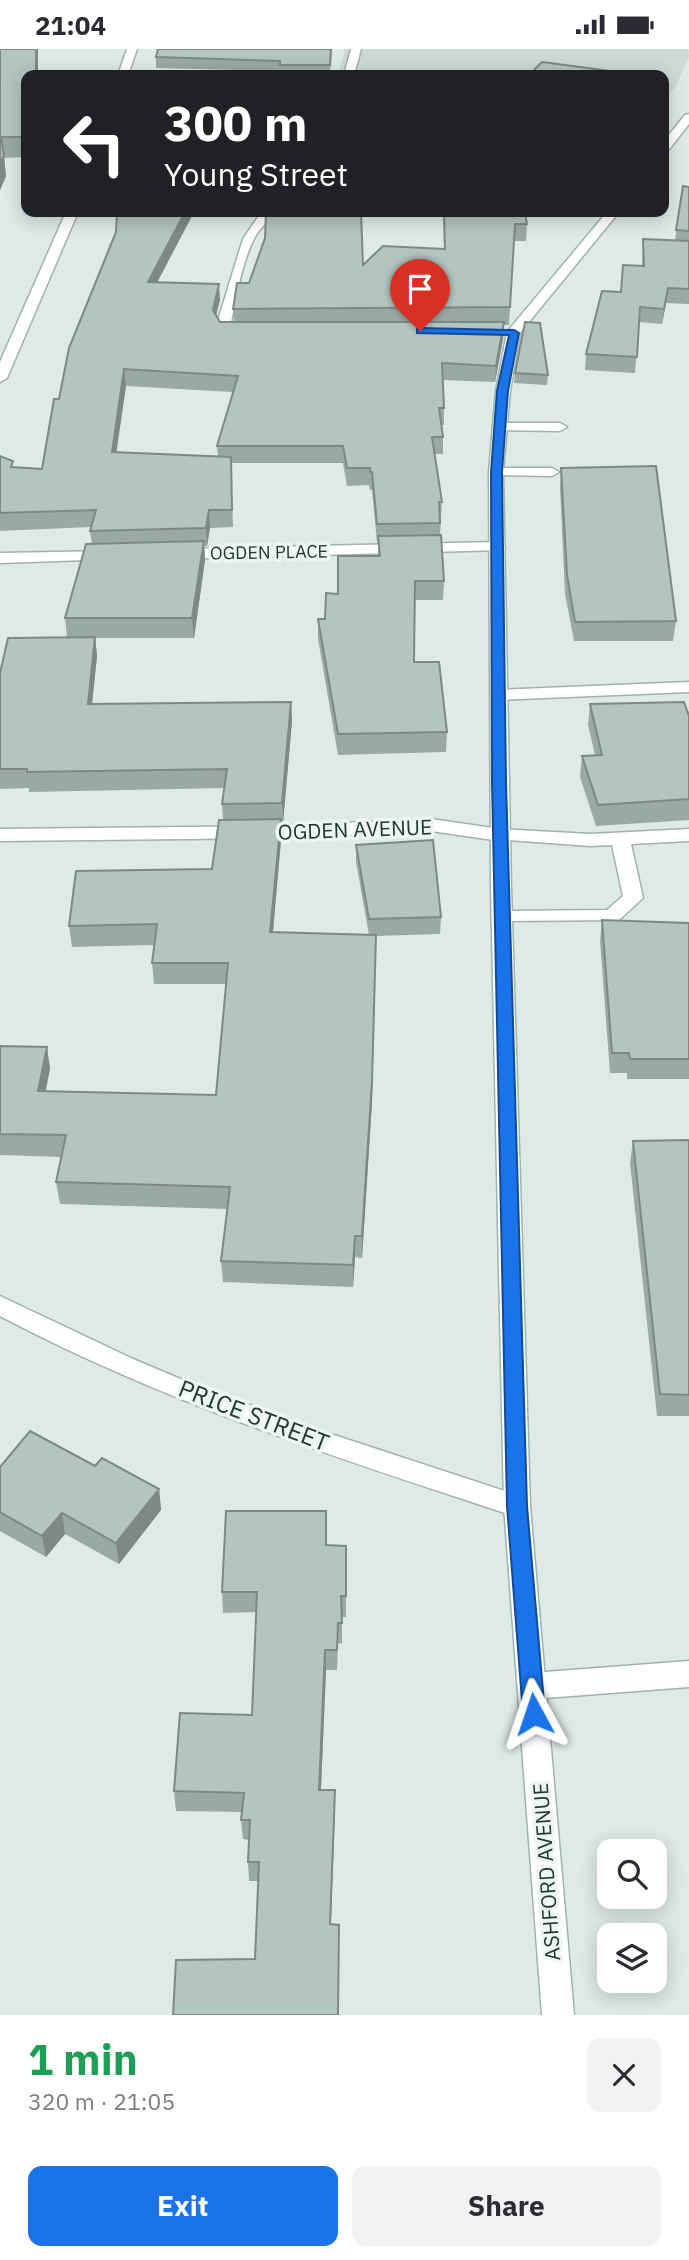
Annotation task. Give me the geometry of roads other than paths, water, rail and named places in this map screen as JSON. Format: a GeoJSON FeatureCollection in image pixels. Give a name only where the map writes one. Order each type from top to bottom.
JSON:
{"type":"FeatureCollection","features":[{"type":"Feature","properties":{"kind":"street"},"geometry":{"type":"LineString","coordinates":[[125,70],[132,49]]}},
{"type":"Feature","properties":{"kind":"street"},"geometry":{"type":"LineString","coordinates":[[350,70],[356,49]]}},
{"type":"Feature","properties":{"kind":"street"},"geometry":{"type":"LineString","coordinates":[[669,142],[689,117]]}},
{"type":"Feature","properties":{"kind":"street"},"geometry":{"type":"LineString","coordinates":[[0,379],[5,359],[70,217]]}},
{"type":"Feature","properties":{"kind":"street"},"geometry":{"type":"LineString","coordinates":[[254,333],[226,333],[223,327],[250,235],[261,221],[272,217]]}},
{"type":"Feature","properties":{"kind":"street","name":"ASHFORD AVENUE"},"geometry":{"type":"LineString","coordinates":[[558,2015],[517,1506],[500,835],[496,472],[508,332],[609,217]]}},
{"type":"Feature","properties":{"kind":"street"},"geometry":{"type":"LineString","coordinates":[[500,427],[560,427]]}},
{"type":"Feature","properties":{"kind":"street"},"geometry":{"type":"LineString","coordinates":[[496,472],[552,472]]}},
{"type":"Feature","properties":{"kind":"street","name":"OGDEN PLACE"},"geometry":{"type":"LineString","coordinates":[[159,555],[497,547]]}},
{"type":"Feature","properties":{"kind":"street"},"geometry":{"type":"LineString","coordinates":[[0,558],[132,555]]}},
{"type":"Feature","properties":{"kind":"street"},"geometry":{"type":"LineString","coordinates":[[499,695],[689,687]]}},
{"type":"Feature","properties":{"kind":"street","name":"OGDEN AVENUE"},"geometry":{"type":"LineString","coordinates":[[0,835],[268,832],[431,825],[500,835],[590,840],[689,835]]}},
{"type":"Feature","properties":{"kind":"street"},"geometry":{"type":"LineString","coordinates":[[502,915],[612,916],[633,898],[620,838]]}},
{"type":"Feature","properties":{"kind":"street","name":"PRICE STREET"},"geometry":{"type":"LineString","coordinates":[[0,1305],[44,1329],[251,1418],[517,1506]]}},
{"type":"Feature","properties":{"kind":"street"},"geometry":{"type":"LineString","coordinates":[[532,1686],[689,1674]]}}]}
